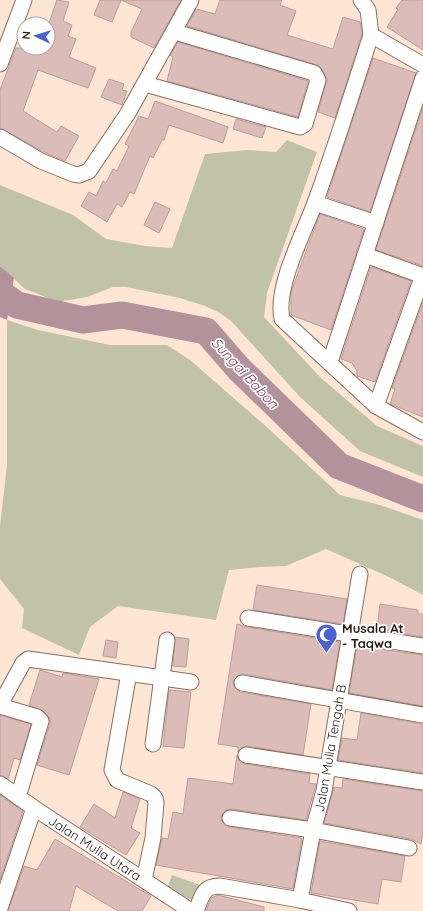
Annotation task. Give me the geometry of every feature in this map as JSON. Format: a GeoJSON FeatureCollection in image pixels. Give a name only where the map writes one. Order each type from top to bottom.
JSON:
{"type":"FeatureCollection","features":[{"type":"Feature","properties":{"kind":"street"},"geometry":{"type":"LineString","coordinates":[[0,64],[24,0]]}},
{"type":"Feature","properties":{"kind":"street"},"geometry":{"type":"LineString","coordinates":[[0,138],[41,161],[73,174],[84,174],[93,167],[145,84],[175,32],[191,0]]}},
{"type":"Feature","properties":{"kind":"street"},"geometry":{"type":"LineString","coordinates":[[361,0],[368,10],[371,36],[315,203],[282,290],[280,312],[282,319],[376,406],[423,432]]}},
{"type":"Feature","properties":{"kind":"street"},"geometry":{"type":"LineString","coordinates":[[145,84],[300,127],[305,124],[318,80],[314,73],[175,32]]}},
{"type":"Feature","properties":{"kind":"street"},"geometry":{"type":"LineString","coordinates":[[371,36],[423,65]]}},
{"type":"Feature","properties":{"kind":"street"},"geometry":{"type":"LineString","coordinates":[[330,362],[423,78]]}},
{"type":"Feature","properties":{"kind":"street"},"geometry":{"type":"LineString","coordinates":[[315,203],[376,222]]}},
{"type":"Feature","properties":{"kind":"street"},"geometry":{"type":"LineString","coordinates":[[365,255],[423,275],[376,406]]}},
{"type":"Feature","properties":{"kind":"street","name":"Jalan Mulia Tengah B"},"geometry":{"type":"LineString","coordinates":[[300,900],[313,830],[324,791],[360,574]]}},
{"type":"Feature","properties":{"kind":"street"},"geometry":{"type":"LineString","coordinates":[[248,618],[423,646]]}},
{"type":"Feature","properties":{"kind":"street"},"geometry":{"type":"LineString","coordinates":[[153,744],[167,640]]}},
{"type":"Feature","properties":{"kind":"street"},"geometry":{"type":"LineString","coordinates":[[18,797],[41,721],[37,717],[0,706],[23,663],[28,659],[191,682]]}},
{"type":"Feature","properties":{"kind":"street"},"geometry":{"type":"LineString","coordinates":[[129,673],[112,770],[117,780],[151,794],[156,803],[153,838],[144,880]]}},
{"type":"Feature","properties":{"kind":"street"},"geometry":{"type":"LineString","coordinates":[[242,683],[423,715]]}},
{"type":"Feature","properties":{"kind":"street"},"geometry":{"type":"LineString","coordinates":[[246,755],[328,766],[423,782]]}},
{"type":"Feature","properties":{"kind":"street","name":"Jalan Mulia Utara"},"geometry":{"type":"LineString","coordinates":[[0,784],[191,911]]}},
{"type":"Feature","properties":{"kind":"street"},"geometry":{"type":"LineString","coordinates":[[0,908],[34,808]]}},
{"type":"Feature","properties":{"kind":"street"},"geometry":{"type":"LineString","coordinates":[[230,818],[313,830],[409,848]]}},
{"type":"Feature","properties":{"kind":"street"},"geometry":{"type":"LineString","coordinates":[[196,911],[208,888],[220,886],[300,900],[348,911]]}},
{"type":"Feature","properties":{"kind":"green space"},"geometry":{"type":"Polygon","coordinates":[[[287,140],[317,152],[267,293],[264,317],[321,378],[377,426],[423,446],[423,477],[360,451],[300,397],[231,321],[220,313],[205,306],[180,298],[126,287],[113,287],[87,297],[58,302],[25,289],[0,266],[0,185],[73,215],[106,239],[145,246],[172,248],[205,154],[247,150],[276,152],[287,140]]]}},
{"type":"Feature","properties":{"kind":"green space"},"geometry":{"type":"Polygon","coordinates":[[[7,320],[38,330],[110,345],[167,345],[190,360],[269,429],[340,495],[380,505],[423,520],[423,595],[391,578],[326,549],[286,566],[229,570],[216,620],[118,606],[90,627],[79,655],[22,628],[24,609],[0,579],[0,526],[7,466],[7,320]]]}},
{"type":"Feature","properties":{"kind":"green space"},"geometry":{"type":"Polygon","coordinates":[[[172,875],[200,885],[194,900],[166,891],[172,875]]]}},
{"type":"Feature","properties":{"kind":"shaded area"},"geometry":{"type":"Polygon","coordinates":[[[0,266],[14,278],[7,320],[0,317],[0,266]]]}},
{"type":"Feature","properties":{"kind":"building"},"geometry":{"type":"Polygon","coordinates":[[[57,0],[69,2],[63,21],[72,25],[68,36],[76,39],[69,57],[96,68],[88,88],[38,70],[23,111],[57,132],[61,126],[79,136],[65,161],[46,153],[0,128],[0,90],[16,48],[16,56],[56,56],[56,16],[51,16],[57,0]]]}},
{"type":"Feature","properties":{"kind":"building"},"geometry":{"type":"Polygon","coordinates":[[[100,0],[121,0],[112,22],[94,15],[100,0]]]}},
{"type":"Feature","properties":{"kind":"building"},"geometry":{"type":"Polygon","coordinates":[[[121,0],[181,0],[154,48],[131,37],[131,32],[142,9],[121,0]]]}},
{"type":"Feature","properties":{"kind":"building"},"geometry":{"type":"Polygon","coordinates":[[[220,0],[282,0],[280,5],[296,11],[287,35],[333,49],[343,17],[360,22],[362,34],[335,118],[318,112],[327,79],[322,69],[317,65],[187,26],[196,9],[215,14],[220,0]]]}},
{"type":"Feature","properties":{"kind":"building"},"geometry":{"type":"Polygon","coordinates":[[[402,0],[423,0],[423,50],[387,27],[398,9],[396,8],[402,0]]]}},
{"type":"Feature","properties":{"kind":"building"},"geometry":{"type":"Polygon","coordinates":[[[178,42],[308,81],[298,117],[167,81],[173,57],[170,55],[178,42]]]}},
{"type":"Feature","properties":{"kind":"building"},"geometry":{"type":"Polygon","coordinates":[[[373,58],[416,73],[370,212],[327,197],[373,58]]]}},
{"type":"Feature","properties":{"kind":"building"},"geometry":{"type":"Polygon","coordinates":[[[109,79],[124,84],[122,90],[127,91],[122,105],[101,97],[109,79]]]}},
{"type":"Feature","properties":{"kind":"building"},"geometry":{"type":"Polygon","coordinates":[[[155,101],[228,127],[223,143],[169,125],[164,140],[162,140],[153,158],[150,156],[134,194],[130,192],[122,207],[117,204],[107,222],[81,206],[89,192],[96,196],[103,181],[106,183],[113,169],[117,171],[129,146],[125,144],[139,116],[148,119],[155,101]]]}},
{"type":"Feature","properties":{"kind":"building"},"geometry":{"type":"Polygon","coordinates":[[[423,107],[423,266],[376,250],[423,107]]]}},
{"type":"Feature","properties":{"kind":"building"},"geometry":{"type":"Polygon","coordinates":[[[236,119],[266,127],[262,138],[233,129],[236,119]]]}},
{"type":"Feature","properties":{"kind":"building"},"geometry":{"type":"Polygon","coordinates":[[[155,202],[170,209],[159,233],[144,225],[155,202]]]}},
{"type":"Feature","properties":{"kind":"building"},"geometry":{"type":"Polygon","coordinates":[[[320,214],[364,229],[331,330],[291,315],[291,293],[320,214]]]}},
{"type":"Feature","properties":{"kind":"building"},"geometry":{"type":"Polygon","coordinates":[[[371,267],[411,281],[375,382],[357,376],[357,371],[352,363],[341,359],[371,267]]]}},
{"type":"Feature","properties":{"kind":"building"},"geometry":{"type":"Polygon","coordinates":[[[423,302],[423,417],[390,404],[395,389],[392,388],[423,302]]]}},
{"type":"Feature","properties":{"kind":"building"},"geometry":{"type":"Polygon","coordinates":[[[257,585],[347,599],[343,624],[253,610],[257,585]]]}},
{"type":"Feature","properties":{"kind":"building"},"geometry":{"type":"Polygon","coordinates":[[[380,604],[418,610],[418,614],[423,614],[423,637],[377,629],[380,604]]]}},
{"type":"Feature","properties":{"kind":"building"},"geometry":{"type":"Polygon","coordinates":[[[237,624],[247,627],[340,642],[332,690],[244,674],[239,675],[233,681],[234,686],[240,692],[311,704],[303,755],[247,746],[242,747],[238,752],[238,747],[218,744],[237,624]]]}},
{"type":"Feature","properties":{"kind":"building"},"geometry":{"type":"Polygon","coordinates":[[[175,637],[189,639],[186,667],[173,666],[175,637]]]}},
{"type":"Feature","properties":{"kind":"building"},"geometry":{"type":"Polygon","coordinates":[[[106,640],[118,642],[116,658],[103,656],[106,640]]]}},
{"type":"Feature","properties":{"kind":"building"},"geometry":{"type":"Polygon","coordinates":[[[357,646],[423,655],[423,706],[349,693],[357,646]]]}},
{"type":"Feature","properties":{"kind":"building"},"geometry":{"type":"Polygon","coordinates":[[[40,670],[62,677],[63,673],[99,679],[69,775],[37,765],[50,723],[50,718],[43,711],[29,705],[40,670]]]}},
{"type":"Feature","properties":{"kind":"building"},"geometry":{"type":"Polygon","coordinates":[[[169,690],[191,692],[184,748],[163,746],[169,690]]]}},
{"type":"Feature","properties":{"kind":"building"},"geometry":{"type":"Polygon","coordinates":[[[361,713],[423,724],[423,773],[338,760],[342,738],[357,740],[361,713]]]}},
{"type":"Feature","properties":{"kind":"building"},"geometry":{"type":"Polygon","coordinates":[[[0,715],[31,724],[20,760],[14,758],[8,779],[0,775],[0,715]]]}},
{"type":"Feature","properties":{"kind":"building"},"geometry":{"type":"Polygon","coordinates":[[[237,755],[240,762],[245,764],[310,774],[309,783],[316,784],[306,820],[231,809],[226,810],[221,816],[222,822],[229,827],[302,838],[293,889],[156,865],[162,838],[168,839],[173,812],[183,814],[188,778],[233,784],[237,755]]]}},
{"type":"Feature","properties":{"kind":"building"},"geometry":{"type":"Polygon","coordinates":[[[343,779],[423,791],[423,833],[421,844],[411,839],[324,823],[334,787],[342,788],[343,779]]]}},
{"type":"Feature","properties":{"kind":"building"},"geometry":{"type":"Polygon","coordinates":[[[123,792],[140,799],[131,828],[140,833],[126,855],[80,827],[94,804],[115,818],[123,792]]]}},
{"type":"Feature","properties":{"kind":"building"},"geometry":{"type":"Polygon","coordinates":[[[0,795],[23,811],[0,880],[0,795]]]}},
{"type":"Feature","properties":{"kind":"building"},"geometry":{"type":"Polygon","coordinates":[[[55,839],[151,896],[142,911],[118,911],[76,886],[69,911],[8,911],[24,866],[37,870],[55,839]]]}},
{"type":"Feature","properties":{"kind":"building"},"geometry":{"type":"Polygon","coordinates":[[[320,841],[405,856],[401,882],[382,879],[378,904],[311,893],[320,841]]]}},
{"type":"Feature","properties":{"kind":"building"},"geometry":{"type":"Polygon","coordinates":[[[218,895],[264,907],[264,911],[206,911],[211,898],[218,895]]]}},
{"type":"Feature","properties":{"kind":"waterway","name":"Sungai Babon"},"geometry":{"type":"LineString","coordinates":[[0,293],[17,305],[83,320],[122,315],[206,331],[239,369],[339,466],[423,499]]}},
{"type":"Feature","properties":{"kind":"place","name":"Musala At - Taqwa"},"geometry":{"type":"Point","coordinates":[326,654]}}]}
